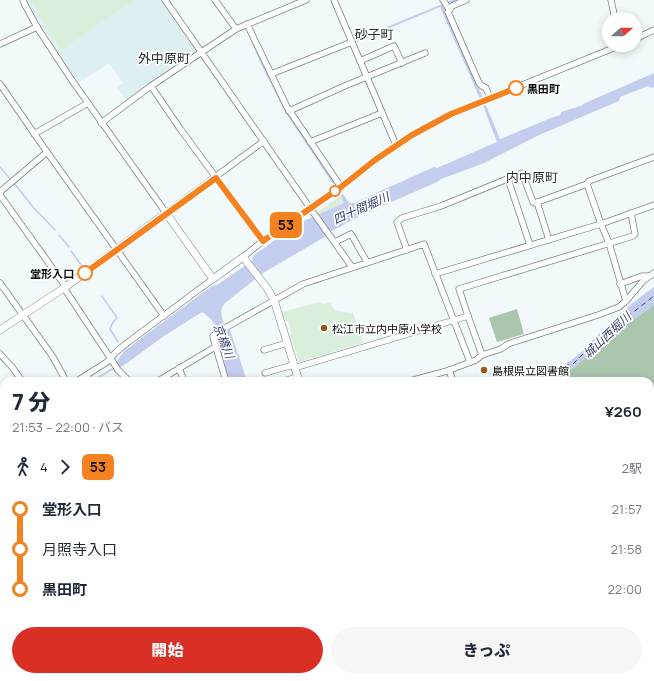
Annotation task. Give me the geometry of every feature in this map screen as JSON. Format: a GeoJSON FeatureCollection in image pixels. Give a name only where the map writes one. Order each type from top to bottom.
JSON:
{"type":"FeatureCollection","features":[{"type":"Feature","properties":{"kind":"main road"},"geometry":{"type":"LineString","coordinates":[[0,330],[65,288],[166,214],[213,279],[245,259],[274,300],[297,377]]}},
{"type":"Feature","properties":{"kind":"street"},"geometry":{"type":"LineString","coordinates":[[23,0],[24,5],[37,27],[101,123],[137,171],[166,214],[264,141]]}},
{"type":"Feature","properties":{"kind":"street"},"geometry":{"type":"LineString","coordinates":[[165,0],[310,208],[336,242],[352,267]]}},
{"type":"Feature","properties":{"kind":"street"},"geometry":{"type":"LineString","coordinates":[[215,0],[236,29]]}},
{"type":"Feature","properties":{"kind":"street"},"geometry":{"type":"LineString","coordinates":[[101,123],[201,51],[236,29],[306,0]]}},
{"type":"Feature","properties":{"kind":"street"},"geometry":{"type":"LineString","coordinates":[[334,0],[396,145]]}},
{"type":"Feature","properties":{"kind":"street"},"geometry":{"type":"LineString","coordinates":[[466,0],[452,6],[447,5],[448,12],[480,83],[486,88],[485,100]]}},
{"type":"Feature","properties":{"kind":"street"},"geometry":{"type":"LineString","coordinates":[[611,0],[614,12]]}},
{"type":"Feature","properties":{"kind":"street"},"geometry":{"type":"LineString","coordinates":[[247,24],[289,111],[341,187]]}},
{"type":"Feature","properties":{"kind":"street"},"geometry":{"type":"LineString","coordinates":[[0,44],[37,27]]}},
{"type":"Feature","properties":{"kind":"street"},"geometry":{"type":"LineString","coordinates":[[642,36],[654,30]]}},
{"type":"Feature","properties":{"kind":"street"},"geometry":{"type":"LineString","coordinates":[[271,74],[352,42]]}},
{"type":"Feature","properties":{"kind":"street"},"geometry":{"type":"LineString","coordinates":[[360,61],[394,46],[402,63]]}},
{"type":"Feature","properties":{"kind":"street"},"geometry":{"type":"LineString","coordinates":[[245,259],[263,241],[341,187],[396,145],[435,122],[604,52]]}},
{"type":"Feature","properties":{"kind":"street"},"geometry":{"type":"LineString","coordinates":[[289,111],[425,53]]}},
{"type":"Feature","properties":{"kind":"street"},"geometry":{"type":"LineString","coordinates":[[0,84],[3,93],[164,316]]}},
{"type":"Feature","properties":{"kind":"street"},"geometry":{"type":"LineString","coordinates":[[151,86],[181,130],[263,241]]}},
{"type":"Feature","properties":{"kind":"street"},"geometry":{"type":"LineString","coordinates":[[34,134],[88,103]]}},
{"type":"Feature","properties":{"kind":"street"},"geometry":{"type":"LineString","coordinates":[[310,142],[382,113]]}},
{"type":"Feature","properties":{"kind":"street"},"geometry":{"type":"LineString","coordinates":[[47,152],[1,191],[0,194],[65,288],[118,370],[121,377]]}},
{"type":"Feature","properties":{"kind":"street"},"geometry":{"type":"LineString","coordinates":[[407,250],[397,222],[402,218],[440,206],[522,173],[533,202],[537,202],[654,157]]}},
{"type":"Feature","properties":{"kind":"street"},"geometry":{"type":"LineString","coordinates":[[508,179],[530,245]]}},
{"type":"Feature","properties":{"kind":"street"},"geometry":{"type":"LineString","coordinates":[[587,184],[609,243],[626,302]]}},
{"type":"Feature","properties":{"kind":"street"},"geometry":{"type":"LineString","coordinates":[[537,202],[549,240]]}},
{"type":"Feature","properties":{"kind":"street"},"geometry":{"type":"LineString","coordinates":[[436,274],[601,224],[654,205]]}},
{"type":"Feature","properties":{"kind":"street"},"geometry":{"type":"LineString","coordinates":[[482,355],[459,289],[633,236],[635,234],[631,213]]}},
{"type":"Feature","properties":{"kind":"street"},"geometry":{"type":"LineString","coordinates":[[336,242],[350,234],[366,262]]}},
{"type":"Feature","properties":{"kind":"street"},"geometry":{"type":"LineString","coordinates":[[225,377],[213,336],[218,332],[303,284],[424,244],[470,362]]}},
{"type":"Feature","properties":{"kind":"street"},"geometry":{"type":"LineString","coordinates":[[620,284],[652,274]]}},
{"type":"Feature","properties":{"kind":"street"},"geometry":{"type":"LineString","coordinates":[[424,377],[476,360],[482,355],[508,344],[619,307],[626,302],[652,274]]}},
{"type":"Feature","properties":{"kind":"street"},"geometry":{"type":"LineString","coordinates":[[92,377],[113,362],[116,352],[126,343],[213,279]]}},
{"type":"Feature","properties":{"kind":"street"},"geometry":{"type":"LineString","coordinates":[[0,282],[53,357],[64,377]]}},
{"type":"Feature","properties":{"kind":"street"},"geometry":{"type":"LineString","coordinates":[[266,373],[468,316]]}},
{"type":"Feature","properties":{"kind":"street"},"geometry":{"type":"LineString","coordinates":[[264,350],[287,343]]}},
{"type":"Feature","properties":{"kind":"street"},"geometry":{"type":"LineString","coordinates":[[164,377],[215,347]]}},
{"type":"Feature","properties":{"kind":"street"},"geometry":{"type":"LineString","coordinates":[[0,354],[19,377]]}},
{"type":"Feature","properties":{"kind":"street"},"geometry":{"type":"LineString","coordinates":[[179,368],[182,377]]}},
{"type":"Feature","properties":{"kind":"street"},"geometry":{"type":"LineString","coordinates":[[118,370],[125,377]]}},
{"type":"Feature","properties":{"kind":"street"},"geometry":{"type":"LineString","coordinates":[[449,370],[451,377]]}},
{"type":"Feature","properties":{"kind":"shaded area"},"geometry":{"type":"Polygon","coordinates":[[[26,0],[161,0],[197,52],[127,102],[117,87],[123,83],[109,63],[78,83],[50,42],[51,40],[26,0]]]}},
{"type":"Feature","properties":{"kind":"green space"},"geometry":{"type":"Polygon","coordinates":[[[30,0],[135,0],[61,50],[30,0]]]}},
{"type":"Feature","properties":{"kind":"green space"},"geometry":{"type":"Polygon","coordinates":[[[341,195],[345,203],[317,215],[317,213],[341,195]]]}},
{"type":"Feature","properties":{"kind":"green space","name":"松江市立内中原小学校"},"geometry":{"type":"Polygon","coordinates":[[[320,302],[322,304],[330,303],[336,311],[353,313],[363,343],[299,362],[290,335],[292,334],[288,321],[285,321],[282,312],[320,302]]]}},
{"type":"Feature","properties":{"kind":"green space"},"geometry":{"type":"Polygon","coordinates":[[[654,305],[654,377],[554,377],[561,371],[574,368],[599,344],[654,305]]]}},
{"type":"Feature","properties":{"kind":"green space"},"geometry":{"type":"Polygon","coordinates":[[[517,309],[524,334],[497,342],[489,318],[517,309]]]}},
{"type":"Feature","properties":{"kind":"water"},"geometry":{"type":"Polygon","coordinates":[[[452,0],[461,0],[450,4],[446,10],[500,139],[560,115],[561,112],[583,105],[654,73],[654,87],[652,88],[648,86],[620,97],[619,101],[539,135],[484,163],[441,179],[362,215],[330,232],[328,235],[263,273],[225,303],[222,309],[225,328],[230,330],[246,377],[228,377],[217,342],[219,330],[210,318],[202,312],[164,336],[123,366],[114,369],[101,377],[97,377],[112,368],[124,351],[212,286],[217,285],[252,261],[253,256],[290,229],[344,203],[341,195],[343,194],[349,203],[354,203],[434,167],[437,168],[497,142],[484,108],[440,7],[354,43],[353,41],[452,0]]]}},
{"type":"Feature","properties":{"kind":"water"},"geometry":{"type":"Polygon","coordinates":[[[246,27],[285,107],[335,182],[333,184],[285,112],[261,64],[246,29],[242,31],[240,29],[246,27]]]}},
{"type":"Feature","properties":{"kind":"water","name":"城山西堀川"},"geometry":{"type":"Polygon","coordinates":[[[654,287],[654,305],[599,344],[574,368],[561,371],[554,377],[529,377],[566,364],[591,344],[606,326],[637,299],[654,287]]]}},
{"type":"Feature","properties":{"kind":"waterway"},"geometry":{"type":"LineString","coordinates":[[0,167],[11,180]]}},
{"type":"Feature","properties":{"kind":"waterway"},"geometry":{"type":"LineString","coordinates":[[14,183],[33,207],[55,230]]}},
{"type":"Feature","properties":{"kind":"waterway"},"geometry":{"type":"LineString","coordinates":[[59,235],[69,247]]}},
{"type":"Feature","properties":{"kind":"waterway"},"geometry":{"type":"LineString","coordinates":[[71,251],[84,269]]}},
{"type":"Feature","properties":{"kind":"waterway"},"geometry":{"type":"LineString","coordinates":[[102,296],[117,318],[113,322],[110,329],[118,342]]}},
{"type":"Feature","properties":{"kind":"ferry route"},"geometry":{"type":"LineString","coordinates":[[542,377],[567,365],[572,365],[595,342],[654,296]]}},
{"type":"Feature","properties":{"kind":"bus line","name":"53"},"geometry":{"type":"LineString","coordinates":[[85,273],[216,178],[263,241],[341,187],[375,160],[412,135],[451,114],[516,88]]}},
{"type":"Feature","properties":{"kind":"place","name":"黒田町"},"geometry":{"type":"Point","coordinates":[516,88]}},
{"type":"Feature","properties":{"kind":"place","name":"堂形入口"},"geometry":{"type":"Point","coordinates":[85,273]}},
{"type":"Feature","properties":{"kind":"place","name":"松江市立内中原小学校"},"geometry":{"type":"Point","coordinates":[324,328]}},
{"type":"Feature","properties":{"kind":"place","name":"島根県立図書館"},"geometry":{"type":"Point","coordinates":[484,370]}},
{"type":"Feature","properties":{"kind":"district","name":"砂子町"},"geometry":{"type":"Point","coordinates":[374,34]}},
{"type":"Feature","properties":{"kind":"district","name":"外中原町"},"geometry":{"type":"Point","coordinates":[164,58]}},
{"type":"Feature","properties":{"kind":"district","name":"内中原町"},"geometry":{"type":"Point","coordinates":[532,177]}},
{"type":"Feature","properties":{"kind":"water label","name":"四十間堀川"},"geometry":{"type":"Point","coordinates":[361,208]}},
{"type":"Feature","properties":{"kind":"water label","name":"京橋川"},"geometry":{"type":"Point","coordinates":[224,341]}}]}
